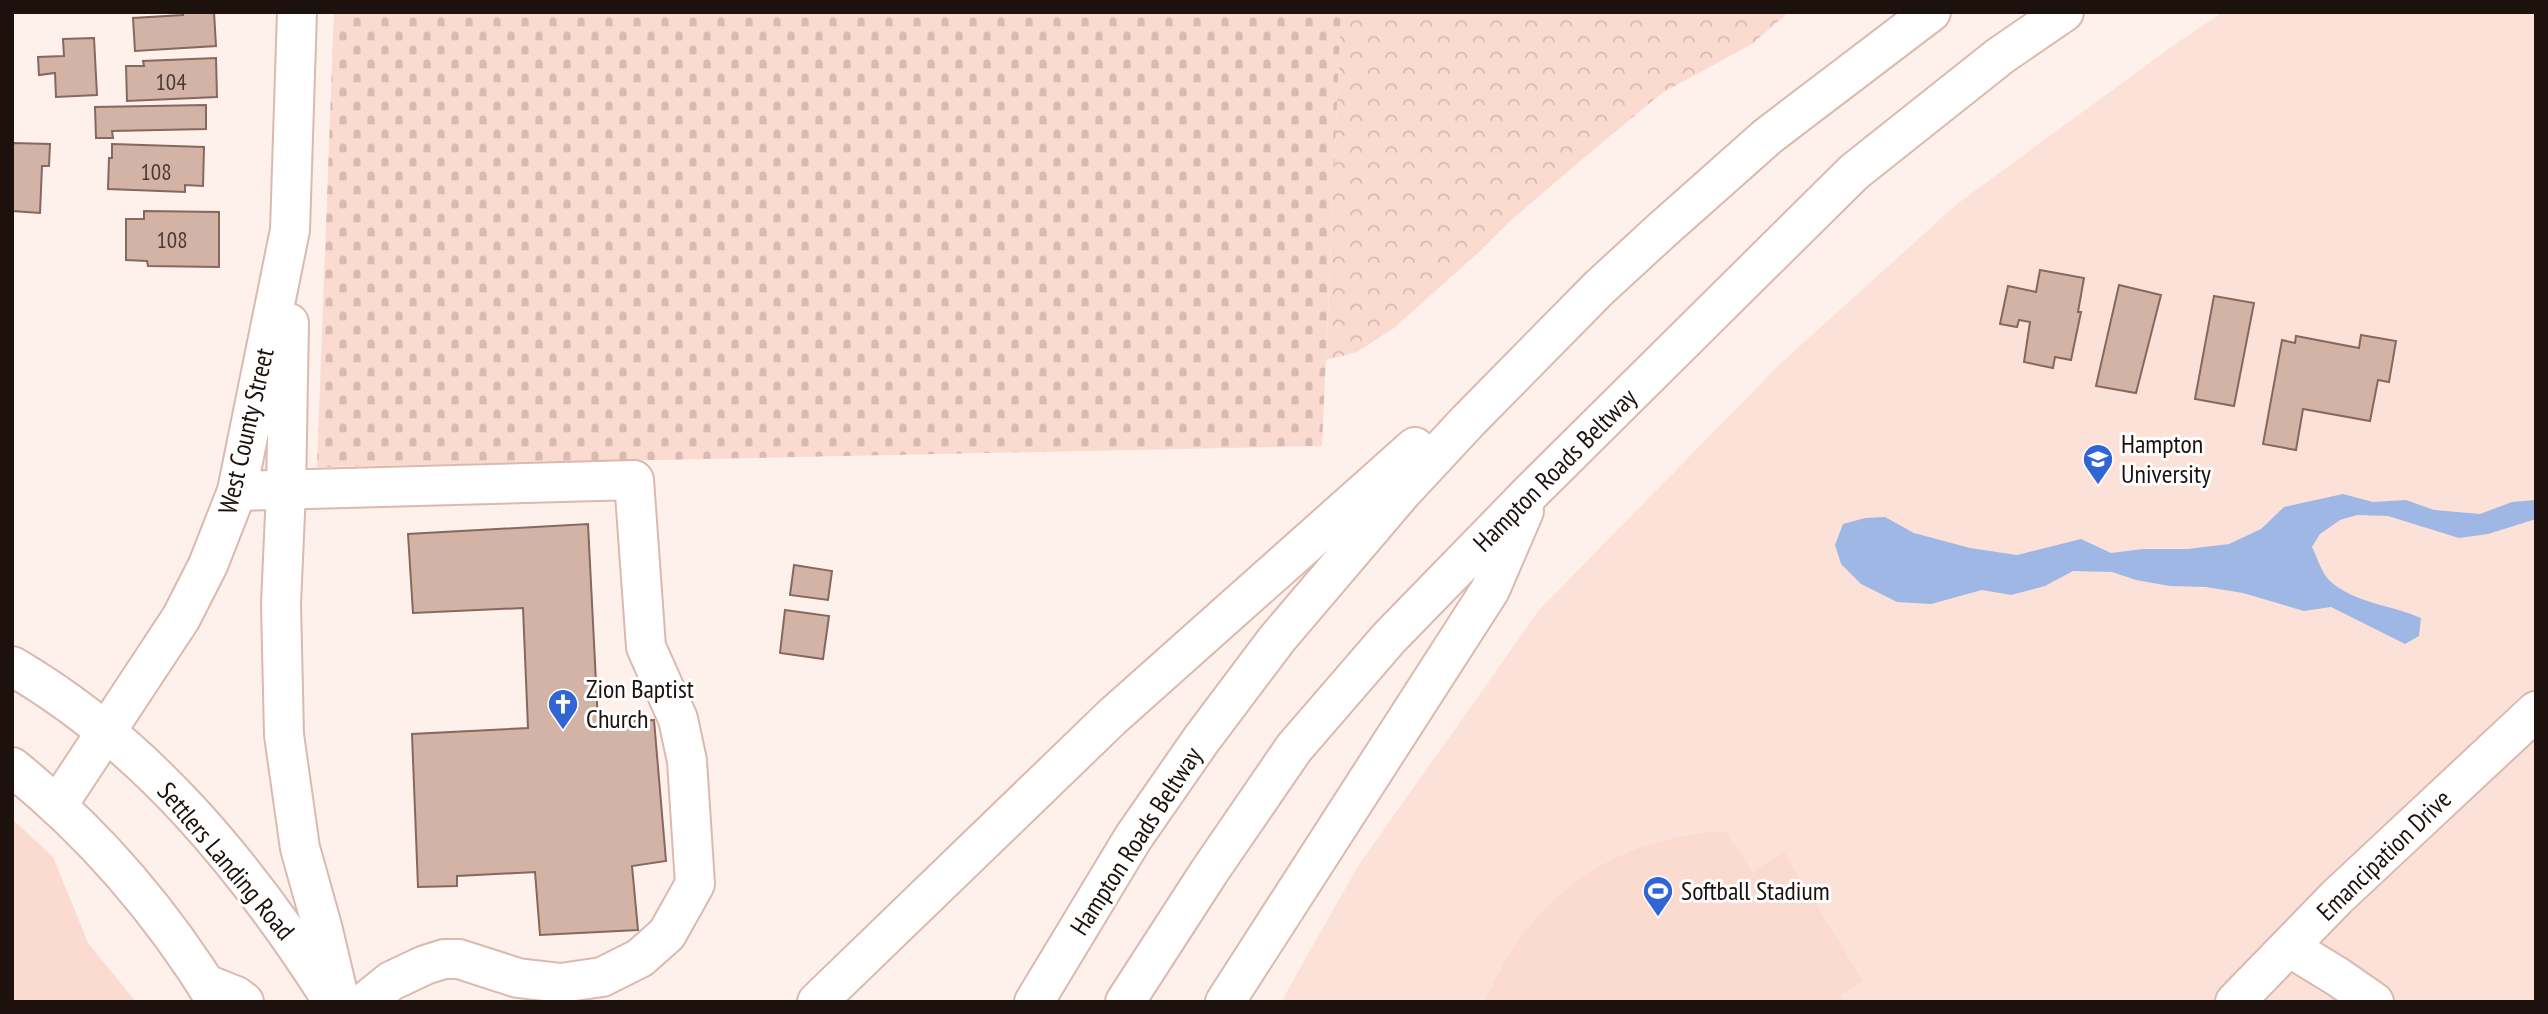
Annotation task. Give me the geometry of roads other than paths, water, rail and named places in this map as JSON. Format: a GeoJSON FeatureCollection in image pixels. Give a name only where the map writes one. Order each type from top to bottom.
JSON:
{"type":"FeatureCollection","features":[{"type":"Feature","properties":{"kind":"main road","name":"West County Street"},"geometry":{"type":"LineString","coordinates":[[57,806],[191,599],[237,491],[290,230],[296,12]]}},
{"type":"Feature","properties":{"kind":"main road","name":"Hampton Roads Beltway"},"geometry":{"type":"LineString","coordinates":[[1034,1002],[1133,838],[1201,740],[1277,639],[1411,482],[1600,288],[1768,136],[1931,12]]}},
{"type":"Feature","properties":{"kind":"main road","name":"Hampton Roads Beltway"},"geometry":{"type":"LineString","coordinates":[[1125,1002],[1294,748],[1390,638],[1533,490],[1854,172],[2000,56],[2064,12]]}},
{"type":"Feature","properties":{"kind":"main road"},"geometry":{"type":"LineString","coordinates":[[290,230],[286,491],[281,604],[284,735],[300,848],[340,1002]]}},
{"type":"Feature","properties":{"kind":"main road"},"geometry":{"type":"LineString","coordinates":[[817,1002],[1112,717],[1353,501],[1600,288]]}},
{"type":"Feature","properties":{"kind":"main road"},"geometry":{"type":"LineString","coordinates":[[237,491],[634,480],[646,647],[678,719],[687,761],[695,884],[667,934],[640,958],[602,977],[561,983],[518,978],[459,959],[444,959],[391,981],[365,1002]]}},
{"type":"Feature","properties":{"kind":"main road"},"geometry":{"type":"LineString","coordinates":[[1225,1002],[1490,590],[1533,490]]}},
{"type":"Feature","properties":{"kind":"main road","name":"Settlers Landing Road"},"geometry":{"type":"LineString","coordinates":[[12,666],[63,698],[107,732],[151,771],[206,828],[282,924],[333,1002]]}},
{"type":"Feature","properties":{"kind":"main road","name":"Emancipation Drive"},"geometry":{"type":"LineString","coordinates":[[2235,1002],[2337,897],[2536,711]]}},
{"type":"Feature","properties":{"kind":"main road"},"geometry":{"type":"LineString","coordinates":[[12,767],[57,806],[136,889],[183,948],[212,993],[236,996],[244,1002]]}},
{"type":"Feature","properties":{"kind":"main road"},"geometry":{"type":"LineString","coordinates":[[2289,947],[2374,1002]]}},
{"type":"Feature","properties":{"kind":"water"},"geometry":{"type":"Polygon","coordinates":[[[2343,494],[2373,502],[2406,500],[2434,510],[2480,514],[2512,502],[2536,500],[2536,519],[2488,534],[2459,538],[2388,516],[2357,515],[2340,520],[2320,534],[2312,547],[2330,581],[2362,599],[2421,618],[2419,636],[2405,644],[2331,607],[2304,611],[2243,593],[2206,587],[2170,586],[2136,580],[2112,572],[2073,571],[2045,586],[2011,595],[1982,590],[1931,604],[1897,602],[1861,584],[1841,564],[1835,545],[1843,524],[1865,518],[1885,517],[1914,533],[1970,548],[2017,555],[2081,539],[2111,553],[2143,549],[2188,549],[2229,544],[2261,529],[2284,507],[2343,494]]]}},
{"type":"Feature","properties":{"kind":"place","name":"Hampton University"},"geometry":{"type":"Point","coordinates":[2098,486]}},
{"type":"Feature","properties":{"kind":"place","name":"Zion Baptist Church"},"geometry":{"type":"Point","coordinates":[563,731]}},
{"type":"Feature","properties":{"kind":"place","name":"Softball Stadium"},"geometry":{"type":"Point","coordinates":[1658,918]}}]}
